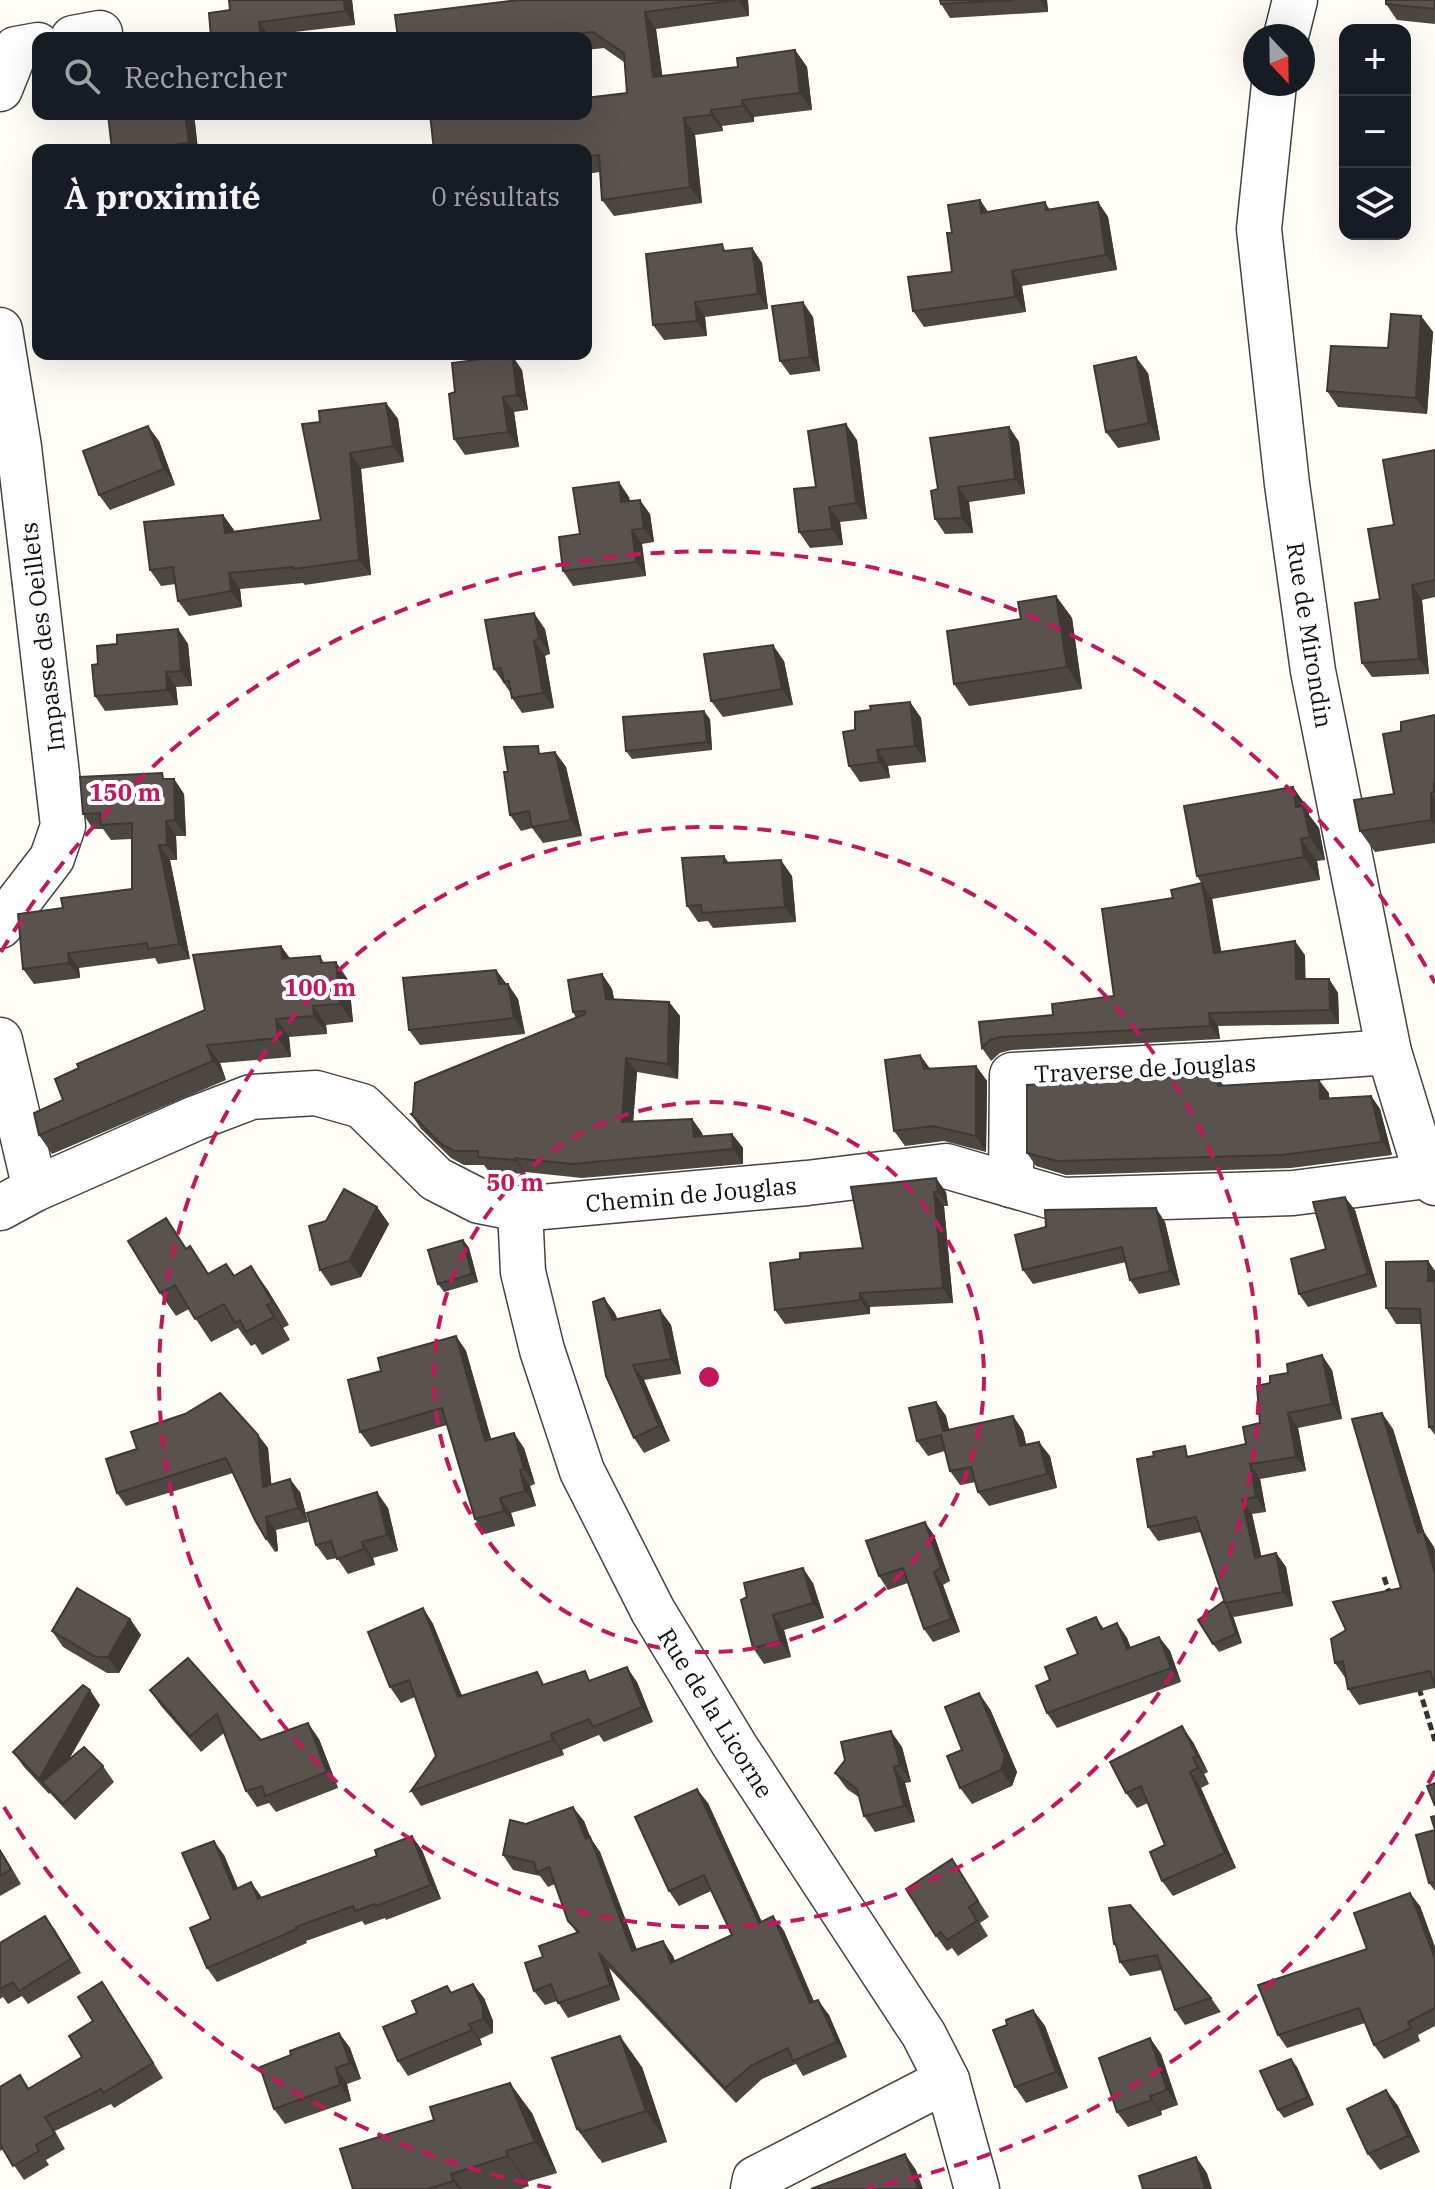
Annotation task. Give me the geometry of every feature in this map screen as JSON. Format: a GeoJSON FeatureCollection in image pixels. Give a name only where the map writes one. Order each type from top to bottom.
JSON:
{"type":"FeatureCollection","features":[{"type":"Feature","properties":{"kind":"street"},"geometry":{"type":"LineString","coordinates":[[1289,24],[1295,0]]}},
{"type":"Feature","properties":{"kind":"street"},"geometry":{"type":"LineString","coordinates":[[0,89],[16,49],[32,46]]}},
{"type":"Feature","properties":{"kind":"street","name":"Rue de Mirondin"},"geometry":{"type":"LineString","coordinates":[[1273,96],[1259,229],[1287,484],[1313,671],[1389,1052],[1431,1179]]}},
{"type":"Feature","properties":{"kind":"street","name":"Impasse des Oeillets"},"geometry":{"type":"LineString","coordinates":[[0,330],[21,463],[63,826],[52,858],[0,926]]}},
{"type":"Feature","properties":{"kind":"street"},"geometry":{"type":"LineString","coordinates":[[0,1040],[18,1198]]}},
{"type":"Feature","properties":{"kind":"street","name":"Traverse de Jouglas"},"geometry":{"type":"LineString","coordinates":[[1011,1185],[1012,1075],[1389,1052]]}},
{"type":"Feature","properties":{"kind":"street","name":"Chemin de Jouglas"},"geometry":{"type":"LineString","coordinates":[[18,1198],[196,1118],[251,1097],[316,1093],[362,1106],[436,1179],[479,1201],[520,1209],[807,1183],[946,1166],[1063,1200],[1293,1193],[1431,1179]]}},
{"type":"Feature","properties":{"kind":"street","name":"Rue de la Licorne"},"geometry":{"type":"LineString","coordinates":[[520,1209],[523,1272],[542,1350],[582,1471],[661,1624],[735,1746],[924,2035],[947,2080],[977,2189]]}},
{"type":"Feature","properties":{"kind":"street"},"geometry":{"type":"LineString","coordinates":[[753,2189],[755,2179],[947,2080]]}},
{"type":"Feature","properties":{"kind":"path"},"geometry":{"type":"LineString","coordinates":[[1384,1577],[1393,1607]]}},
{"type":"Feature","properties":{"kind":"path"},"geometry":{"type":"LineString","coordinates":[[1416,1681],[1435,1741]]}},
{"type":"Feature","properties":{"kind":"building"},"geometry":{"type":"Polygon","coordinates":[[[229,0],[344,0],[345,11],[259,22],[260,32],[211,32],[209,13],[230,10],[229,0]]]}},
{"type":"Feature","properties":{"kind":"building"},"geometry":{"type":"Polygon","coordinates":[[[519,0],[736,0],[645,12],[653,77],[738,67],[737,58],[795,50],[800,93],[742,100],[743,106],[711,110],[711,115],[684,118],[690,187],[602,200],[599,155],[592,156],[592,144],[433,144],[431,120],[592,120],[592,97],[627,93],[624,53],[593,32],[397,32],[395,15],[519,0]]]}},
{"type":"Feature","properties":{"kind":"building"},"geometry":{"type":"Polygon","coordinates":[[[940,0],[1013,0],[941,4],[940,0]]]}},
{"type":"Feature","properties":{"kind":"building"},"geometry":{"type":"Polygon","coordinates":[[[1386,0],[1435,0],[1435,9],[1386,4],[1386,0]]]}},
{"type":"Feature","properties":{"kind":"building"},"geometry":{"type":"Polygon","coordinates":[[[109,120],[186,120],[189,143],[111,144],[109,120]]]}},
{"type":"Feature","properties":{"kind":"building"},"geometry":{"type":"Polygon","coordinates":[[[980,200],[981,213],[1045,202],[1046,210],[1098,202],[1106,255],[1012,271],[1015,297],[913,311],[908,277],[952,272],[947,233],[952,233],[948,205],[980,200]]]}},
{"type":"Feature","properties":{"kind":"building"},"geometry":{"type":"Polygon","coordinates":[[[722,244],[724,251],[752,248],[758,294],[695,302],[697,321],[653,325],[646,254],[722,244]]]}},
{"type":"Feature","properties":{"kind":"building"},"geometry":{"type":"Polygon","coordinates":[[[803,302],[810,357],[780,361],[772,306],[803,302]]]}},
{"type":"Feature","properties":{"kind":"building"},"geometry":{"type":"Polygon","coordinates":[[[1391,314],[1421,316],[1416,398],[1327,391],[1331,346],[1388,348],[1391,314]]]}},
{"type":"Feature","properties":{"kind":"building"},"geometry":{"type":"Polygon","coordinates":[[[1136,357],[1149,423],[1106,432],[1094,366],[1136,357]]]}},
{"type":"Feature","properties":{"kind":"building"},"geometry":{"type":"Polygon","coordinates":[[[513,360],[517,395],[503,397],[508,432],[454,439],[449,394],[455,392],[452,363],[513,360]]]}},
{"type":"Feature","properties":{"kind":"building"},"geometry":{"type":"Polygon","coordinates":[[[386,403],[393,446],[350,453],[359,560],[294,569],[229,573],[231,591],[178,601],[173,567],[150,570],[144,522],[223,515],[225,533],[321,520],[302,424],[320,422],[319,411],[386,403]]]}},
{"type":"Feature","properties":{"kind":"building"},"geometry":{"type":"Polygon","coordinates":[[[846,424],[856,503],[829,507],[832,529],[799,532],[794,489],[816,487],[808,431],[846,424]]]}},
{"type":"Feature","properties":{"kind":"building"},"geometry":{"type":"Polygon","coordinates":[[[148,426],[164,469],[99,495],[83,451],[148,426]]]}},
{"type":"Feature","properties":{"kind":"building"},"geometry":{"type":"Polygon","coordinates":[[[1009,427],[1015,479],[958,487],[962,518],[935,519],[931,491],[938,489],[930,438],[1009,427]]]}},
{"type":"Feature","properties":{"kind":"building"},"geometry":{"type":"Polygon","coordinates":[[[1435,450],[1435,580],[1412,585],[1419,659],[1362,663],[1355,603],[1380,599],[1368,529],[1394,525],[1383,460],[1435,450]]]}},
{"type":"Feature","properties":{"kind":"building"},"geometry":{"type":"Polygon","coordinates":[[[619,482],[621,502],[640,500],[644,528],[632,530],[636,562],[563,571],[559,537],[580,534],[573,488],[619,482]]]}},
{"type":"Feature","properties":{"kind":"building"},"geometry":{"type":"Polygon","coordinates":[[[1056,596],[1067,667],[954,684],[947,631],[1021,619],[1018,602],[1056,596]]]}},
{"type":"Feature","properties":{"kind":"building"},"geometry":{"type":"Polygon","coordinates":[[[534,613],[539,638],[534,641],[543,693],[512,698],[509,681],[504,682],[501,668],[494,669],[485,620],[534,613]]]}},
{"type":"Feature","properties":{"kind":"building"},"geometry":{"type":"Polygon","coordinates":[[[178,629],[181,671],[166,672],[167,690],[95,696],[92,665],[98,664],[97,646],[117,644],[117,635],[178,629]]]}},
{"type":"Feature","properties":{"kind":"building"},"geometry":{"type":"Polygon","coordinates":[[[773,645],[782,689],[711,701],[704,654],[773,645]]]}},
{"type":"Feature","properties":{"kind":"building"},"geometry":{"type":"Polygon","coordinates":[[[910,702],[915,746],[877,750],[879,762],[849,766],[843,732],[855,730],[855,712],[871,710],[870,706],[910,702]]]}},
{"type":"Feature","properties":{"kind":"building"},"geometry":{"type":"Polygon","coordinates":[[[704,711],[707,742],[626,751],[623,717],[704,711]]]}},
{"type":"Feature","properties":{"kind":"building"},"geometry":{"type":"Polygon","coordinates":[[[1435,715],[1435,783],[1434,792],[1431,793],[1431,820],[1360,831],[1354,800],[1394,794],[1383,734],[1401,731],[1401,722],[1435,715]]]}},
{"type":"Feature","properties":{"kind":"building"},"geometry":{"type":"Polygon","coordinates":[[[538,746],[539,754],[555,752],[571,820],[532,827],[529,811],[510,815],[504,747],[538,746]]]}},
{"type":"Feature","properties":{"kind":"building"},"geometry":{"type":"Polygon","coordinates":[[[162,773],[163,779],[174,779],[175,820],[166,821],[167,845],[159,845],[179,944],[148,949],[147,943],[68,953],[69,963],[23,969],[18,914],[63,908],[61,898],[132,889],[132,823],[101,825],[100,813],[83,814],[80,777],[162,773]]]}},
{"type":"Feature","properties":{"kind":"building"},"geometry":{"type":"Polygon","coordinates":[[[1293,787],[1296,807],[1303,806],[1310,837],[1301,839],[1304,857],[1197,876],[1184,806],[1293,787]]]}},
{"type":"Feature","properties":{"kind":"building"},"geometry":{"type":"Polygon","coordinates":[[[724,856],[724,863],[781,860],[785,907],[702,913],[701,905],[687,906],[682,858],[724,856]]]}},
{"type":"Feature","properties":{"kind":"building"},"geometry":{"type":"Polygon","coordinates":[[[1202,883],[1214,953],[1295,941],[1296,979],[1329,979],[1330,1010],[1209,1013],[1210,1026],[1001,1037],[990,1040],[982,1048],[979,1022],[1053,1015],[1052,1004],[1114,996],[1102,909],[1173,898],[1171,890],[1202,883]]]}},
{"type":"Feature","properties":{"kind":"building"},"geometry":{"type":"Polygon","coordinates":[[[281,946],[282,959],[320,956],[321,963],[336,962],[340,1004],[313,1006],[314,1016],[276,1019],[278,1038],[207,1045],[213,1061],[39,1135],[34,1113],[63,1100],[55,1079],[79,1068],[77,1064],[205,1010],[193,955],[281,946]]]}},
{"type":"Feature","properties":{"kind":"building"},"geometry":{"type":"Polygon","coordinates":[[[496,970],[499,984],[508,984],[514,1018],[409,1030],[403,978],[496,970]]]}},
{"type":"Feature","properties":{"kind":"building"},"geometry":{"type":"Polygon","coordinates":[[[602,974],[606,999],[669,1002],[668,1064],[626,1058],[622,1122],[692,1119],[694,1137],[732,1134],[733,1149],[572,1164],[478,1157],[478,1151],[454,1151],[441,1144],[411,1114],[415,1083],[585,1014],[585,1011],[573,1012],[568,980],[602,974]]]}},
{"type":"Feature","properties":{"kind":"building"},"geometry":{"type":"Polygon","coordinates":[[[920,1055],[924,1069],[976,1066],[976,1136],[933,1126],[894,1131],[885,1060],[920,1055]]]}},
{"type":"Feature","properties":{"kind":"building"},"geometry":{"type":"Polygon","coordinates":[[[1216,1075],[1218,1086],[1319,1080],[1320,1099],[1371,1096],[1382,1142],[1282,1155],[1057,1161],[1027,1153],[1027,1085],[1216,1075]]]}},
{"type":"Feature","properties":{"kind":"building"},"geometry":{"type":"Polygon","coordinates":[[[936,1178],[938,1192],[934,1192],[943,1288],[860,1293],[860,1300],[775,1310],[770,1263],[800,1259],[800,1253],[863,1248],[851,1187],[936,1178]]]}},
{"type":"Feature","properties":{"kind":"building"},"geometry":{"type":"Polygon","coordinates":[[[344,1189],[377,1207],[349,1261],[320,1270],[309,1226],[326,1221],[344,1189]]]}},
{"type":"Feature","properties":{"kind":"building"},"geometry":{"type":"Polygon","coordinates":[[[1345,1197],[1368,1274],[1299,1294],[1291,1259],[1326,1249],[1313,1202],[1345,1197]]]}},
{"type":"Feature","properties":{"kind":"building"},"geometry":{"type":"Polygon","coordinates":[[[1156,1208],[1170,1271],[1130,1280],[1122,1247],[1023,1270],[1015,1235],[1046,1227],[1045,1210],[1156,1208]]]}},
{"type":"Feature","properties":{"kind":"building"},"geometry":{"type":"Polygon","coordinates":[[[166,1218],[186,1249],[190,1246],[208,1274],[226,1264],[234,1276],[251,1266],[273,1303],[267,1305],[274,1317],[246,1332],[240,1320],[235,1323],[224,1304],[195,1319],[175,1285],[160,1293],[128,1241],[166,1218]]]}},
{"type":"Feature","properties":{"kind":"building"},"geometry":{"type":"Polygon","coordinates":[[[463,1240],[472,1274],[438,1284],[428,1250],[463,1240]]]}},
{"type":"Feature","properties":{"kind":"building"},"geometry":{"type":"Polygon","coordinates":[[[1428,1261],[1428,1281],[1435,1281],[1435,1426],[1429,1427],[1420,1309],[1386,1308],[1386,1262],[1428,1261]]]}},
{"type":"Feature","properties":{"kind":"building"},"geometry":{"type":"Polygon","coordinates":[[[604,1298],[613,1320],[660,1310],[671,1359],[633,1365],[659,1426],[634,1438],[606,1376],[593,1302],[604,1298]]]}},
{"type":"Feature","properties":{"kind":"building"},"geometry":{"type":"Polygon","coordinates":[[[456,1336],[485,1441],[514,1433],[524,1469],[520,1470],[525,1491],[500,1498],[504,1511],[475,1519],[442,1408],[360,1432],[348,1380],[381,1371],[378,1358],[456,1336]]]}},
{"type":"Feature","properties":{"kind":"building"},"geometry":{"type":"Polygon","coordinates":[[[1322,1355],[1332,1404],[1288,1413],[1296,1457],[1250,1464],[1256,1497],[1242,1500],[1255,1558],[1276,1553],[1283,1592],[1225,1603],[1196,1517],[1148,1527],[1137,1459],[1154,1456],[1153,1452],[1185,1446],[1187,1457],[1246,1444],[1243,1427],[1260,1423],[1257,1386],[1270,1383],[1270,1376],[1288,1373],[1287,1364],[1322,1355]]]}},
{"type":"Feature","properties":{"kind":"building"},"geometry":{"type":"Polygon","coordinates":[[[220,1393],[258,1435],[263,1487],[290,1479],[298,1508],[266,1517],[266,1539],[226,1458],[117,1493],[106,1459],[137,1449],[131,1432],[185,1414],[220,1393]]]}},
{"type":"Feature","properties":{"kind":"building"},"geometry":{"type":"Polygon","coordinates":[[[936,1402],[943,1431],[1013,1416],[1020,1446],[1039,1442],[1047,1474],[978,1492],[971,1467],[950,1471],[941,1435],[917,1441],[909,1408],[936,1402]]]}},
{"type":"Feature","properties":{"kind":"building"},"geometry":{"type":"Polygon","coordinates":[[[1382,1413],[1418,1533],[1423,1531],[1435,1574],[1435,1686],[1430,1671],[1348,1689],[1343,1661],[1335,1663],[1331,1639],[1346,1630],[1333,1602],[1401,1588],[1352,1419],[1382,1413]]]}},
{"type":"Feature","properties":{"kind":"building"},"geometry":{"type":"Polygon","coordinates":[[[377,1492],[387,1535],[362,1542],[364,1549],[337,1559],[331,1541],[316,1545],[307,1513],[377,1492]]]}},
{"type":"Feature","properties":{"kind":"building"},"geometry":{"type":"Polygon","coordinates":[[[925,1522],[941,1568],[934,1572],[951,1619],[924,1629],[903,1568],[879,1576],[866,1541],[925,1522]]]}},
{"type":"Feature","properties":{"kind":"building"},"geometry":{"type":"Polygon","coordinates":[[[803,1568],[813,1603],[773,1615],[780,1641],[753,1648],[741,1600],[747,1597],[744,1583],[803,1568]]]}},
{"type":"Feature","properties":{"kind":"building"},"geometry":{"type":"Polygon","coordinates":[[[77,1588],[130,1619],[108,1657],[96,1657],[52,1631],[77,1588]]]}},
{"type":"Feature","properties":{"kind":"building"},"geometry":{"type":"Polygon","coordinates":[[[1224,1601],[1236,1634],[1213,1644],[1198,1620],[1224,1601]]]}},
{"type":"Feature","properties":{"kind":"building"},"geometry":{"type":"Polygon","coordinates":[[[423,1608],[458,1697],[537,1672],[543,1685],[585,1671],[589,1681],[627,1667],[642,1707],[593,1727],[589,1719],[551,1734],[553,1740],[411,1791],[436,1756],[409,1680],[390,1687],[368,1632],[423,1608]]]}},
{"type":"Feature","properties":{"kind":"building"},"geometry":{"type":"Polygon","coordinates":[[[1096,1617],[1101,1630],[1117,1623],[1127,1649],[1159,1637],[1171,1668],[1047,1713],[1036,1686],[1050,1680],[1045,1667],[1078,1654],[1067,1629],[1096,1617]]]}},
{"type":"Feature","properties":{"kind":"building"},"geometry":{"type":"Polygon","coordinates":[[[188,1658],[261,1740],[308,1723],[327,1772],[265,1796],[262,1786],[246,1791],[217,1714],[190,1736],[150,1690],[188,1658]]]}},
{"type":"Feature","properties":{"kind":"building"},"geometry":{"type":"Polygon","coordinates":[[[83,1685],[90,1690],[39,1779],[13,1752],[83,1685]]]}},
{"type":"Feature","properties":{"kind":"building"},"geometry":{"type":"Polygon","coordinates":[[[979,1693],[1005,1756],[1001,1770],[960,1788],[947,1756],[962,1750],[945,1707],[979,1693]]]}},
{"type":"Feature","properties":{"kind":"building"},"geometry":{"type":"Polygon","coordinates":[[[1182,1726],[1197,1756],[1193,1758],[1198,1768],[1190,1772],[1225,1853],[1162,1881],[1150,1852],[1165,1845],[1141,1786],[1126,1793],[1110,1762],[1182,1726]]]}},
{"type":"Feature","properties":{"kind":"building"},"geometry":{"type":"Polygon","coordinates":[[[891,1731],[900,1765],[894,1767],[904,1806],[864,1816],[857,1789],[835,1773],[845,1760],[841,1742],[891,1731]]]}},
{"type":"Feature","properties":{"kind":"building"},"geometry":{"type":"Polygon","coordinates":[[[84,1747],[103,1766],[63,1804],[42,1782],[84,1747]]]}},
{"type":"Feature","properties":{"kind":"building"},"geometry":{"type":"Polygon","coordinates":[[[1435,1783],[1435,1806],[1427,1786],[1435,1783]]]}},
{"type":"Feature","properties":{"kind":"building"},"geometry":{"type":"Polygon","coordinates":[[[697,1789],[759,1923],[773,1916],[810,2003],[818,2000],[837,2042],[793,2061],[788,2048],[752,2065],[725,2088],[599,1953],[610,1985],[558,2003],[551,1984],[534,1991],[525,1963],[543,1957],[539,1946],[579,1932],[568,1921],[549,1867],[537,1872],[534,1862],[503,1855],[510,1820],[526,1824],[573,1807],[586,1839],[590,1837],[632,1951],[663,1941],[671,1963],[732,1935],[704,1875],[669,1891],[635,1817],[697,1789]]]}},
{"type":"Feature","properties":{"kind":"building"},"geometry":{"type":"Polygon","coordinates":[[[1435,1830],[1435,1882],[1429,1883],[1416,1835],[1435,1830]]]}},
{"type":"Feature","properties":{"kind":"building"},"geometry":{"type":"Polygon","coordinates":[[[412,1836],[431,1885],[376,1906],[355,1911],[353,1906],[296,1927],[207,1968],[190,1928],[211,1919],[182,1853],[214,1841],[234,1890],[251,1882],[258,1899],[377,1856],[375,1850],[412,1836]]]}},
{"type":"Feature","properties":{"kind":"building"},"geometry":{"type":"Polygon","coordinates":[[[0,1851],[11,1869],[0,1876],[0,1851]]]}},
{"type":"Feature","properties":{"kind":"building"},"geometry":{"type":"Polygon","coordinates":[[[952,1859],[978,1901],[969,1907],[977,1921],[947,1940],[941,1932],[936,1936],[906,1889],[952,1859]]]}},
{"type":"Feature","properties":{"kind":"building"},"geometry":{"type":"Polygon","coordinates":[[[1410,1893],[1435,1959],[1435,2008],[1408,2022],[1411,2028],[1374,2045],[1359,2008],[1278,2035],[1258,1985],[1367,1949],[1354,1913],[1410,1893]]]}},
{"type":"Feature","properties":{"kind":"building"},"geometry":{"type":"Polygon","coordinates":[[[1130,1905],[1211,1998],[1175,2010],[1157,1955],[1120,1962],[1109,1908],[1130,1905]]]}},
{"type":"Feature","properties":{"kind":"building"},"geometry":{"type":"Polygon","coordinates":[[[45,1916],[71,1959],[19,1991],[13,1982],[0,1989],[0,1943],[45,1916]]]}},
{"type":"Feature","properties":{"kind":"building"},"geometry":{"type":"Polygon","coordinates":[[[102,1982],[153,2063],[103,2093],[101,2089],[45,2117],[55,2134],[36,2145],[39,2151],[13,2166],[0,2144],[0,2087],[20,2075],[28,2089],[82,2057],[69,2036],[93,2021],[78,1997],[102,1982]]]}},
{"type":"Feature","properties":{"kind":"building"},"geometry":{"type":"Polygon","coordinates":[[[473,1984],[483,2007],[483,2019],[469,2024],[472,2030],[398,2061],[383,2027],[417,2013],[412,2001],[447,1986],[451,1993],[473,1984]]]}},
{"type":"Feature","properties":{"kind":"building"},"geometry":{"type":"Polygon","coordinates":[[[1033,2010],[1056,2072],[1015,2087],[993,2030],[1007,2025],[1006,2020],[1033,2010]]]}},
{"type":"Feature","properties":{"kind":"building"},"geometry":{"type":"Polygon","coordinates":[[[339,2033],[350,2063],[336,2068],[340,2085],[274,2109],[260,2067],[291,2055],[290,2051],[339,2033]]]}},
{"type":"Feature","properties":{"kind":"building"},"geometry":{"type":"Polygon","coordinates":[[[620,2036],[646,2111],[581,2132],[577,2129],[552,2058],[620,2036]]]}},
{"type":"Feature","properties":{"kind":"building"},"geometry":{"type":"Polygon","coordinates":[[[1150,2038],[1167,2090],[1150,2096],[1152,2100],[1117,2112],[1099,2058],[1150,2038]]]}},
{"type":"Feature","properties":{"kind":"building"},"geometry":{"type":"Polygon","coordinates":[[[1291,2059],[1308,2097],[1278,2110],[1260,2071],[1291,2059]]]}},
{"type":"Feature","properties":{"kind":"building"},"geometry":{"type":"Polygon","coordinates":[[[510,2083],[535,2142],[506,2151],[508,2156],[451,2174],[453,2181],[428,2189],[353,2189],[340,2149],[434,2120],[430,2107],[510,2083]]]}},
{"type":"Feature","properties":{"kind":"building"},"geometry":{"type":"Polygon","coordinates":[[[1386,2090],[1408,2136],[1368,2154],[1347,2109],[1386,2090]]]}},
{"type":"Feature","properties":{"kind":"building"},"geometry":{"type":"Polygon","coordinates":[[[905,2154],[918,2189],[811,2189],[905,2154]]]}},
{"type":"Feature","properties":{"kind":"building"},"geometry":{"type":"Polygon","coordinates":[[[1196,2157],[1205,2189],[1143,2189],[1139,2176],[1196,2157]]]}}]}
